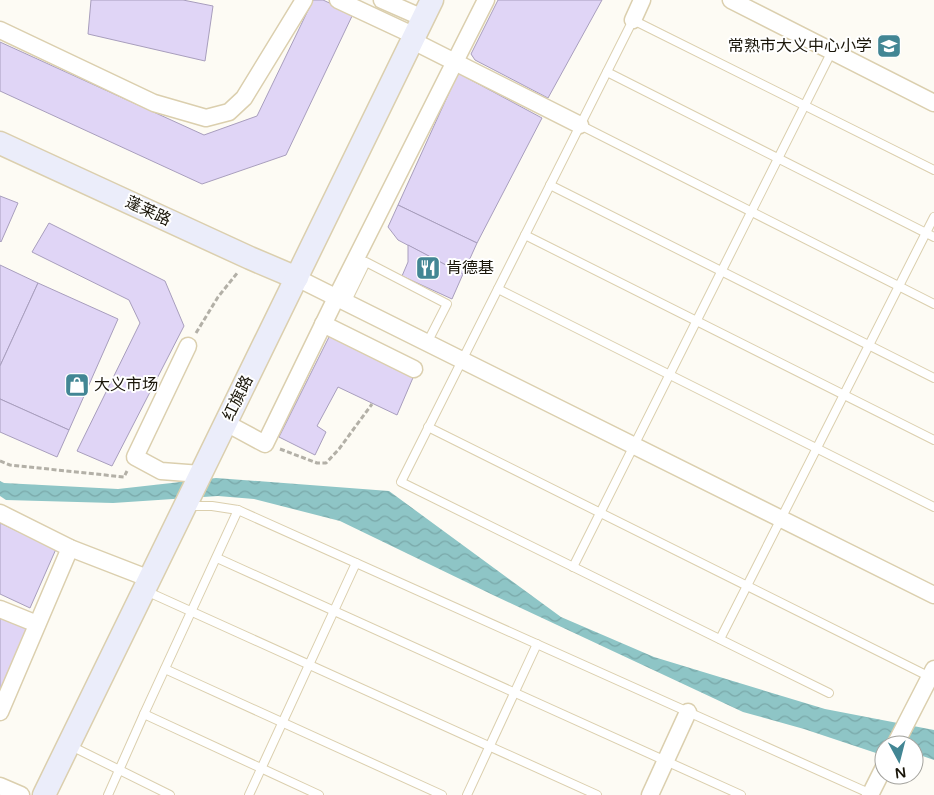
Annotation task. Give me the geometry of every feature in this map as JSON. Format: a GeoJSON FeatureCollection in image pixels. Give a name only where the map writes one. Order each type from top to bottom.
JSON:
{"type":"FeatureCollection","features":[{"type":"Feature","properties":{"kind":"street"},"geometry":{"type":"LineString","coordinates":[[0,30],[154,103],[206,118],[229,112],[244,98],[304,0]]}},
{"type":"Feature","properties":{"kind":"street"},"geometry":{"type":"LineString","coordinates":[[338,0],[421,24]]}},
{"type":"Feature","properties":{"kind":"street"},"geometry":{"type":"LineString","coordinates":[[382,0],[421,24],[454,62],[580,125]]}},
{"type":"Feature","properties":{"kind":"street"},"geometry":{"type":"LineString","coordinates":[[226,423],[265,444],[323,324],[341,300],[454,62],[486,0]]}},
{"type":"Feature","properties":{"kind":"street"},"geometry":{"type":"LineString","coordinates":[[633,20],[642,0]]}},
{"type":"Feature","properties":{"kind":"street"},"geometry":{"type":"LineString","coordinates":[[731,0],[934,103]]}},
{"type":"Feature","properties":{"kind":"street","name":"红旗路"},"geometry":{"type":"LineString","coordinates":[[44,795],[421,24]]}},
{"type":"Feature","properties":{"kind":"street","name":"蓬莱路"},"geometry":{"type":"LineString","coordinates":[[0,143],[297,278]]}},
{"type":"Feature","properties":{"kind":"street"},"geometry":{"type":"LineString","coordinates":[[297,278],[934,595]]}},
{"type":"Feature","properties":{"kind":"street"},"geometry":{"type":"LineString","coordinates":[[323,324],[414,369]]}},
{"type":"Feature","properties":{"kind":"street"},"geometry":{"type":"LineString","coordinates":[[188,346],[135,458],[160,472],[200,477]]}},
{"type":"Feature","properties":{"kind":"street"},"geometry":{"type":"LineString","coordinates":[[0,513],[147,585]]}},
{"type":"Feature","properties":{"kind":"street"},"geometry":{"type":"LineString","coordinates":[[0,712],[70,548]]}},
{"type":"Feature","properties":{"kind":"street"},"geometry":{"type":"LineString","coordinates":[[0,609],[37,624]]}},
{"type":"Feature","properties":{"kind":"street"},"geometry":{"type":"LineString","coordinates":[[900,735],[933,675]]}},
{"type":"Feature","properties":{"kind":"street"},"geometry":{"type":"LineString","coordinates":[[650,795],[688,712]]}},
{"type":"Feature","properties":{"kind":"street"},"geometry":{"type":"LineString","coordinates":[[0,786],[22,795]]}},
{"type":"Feature","properties":{"kind":"lane"},"geometry":{"type":"LineString","coordinates":[[829,693],[401,482],[633,20],[934,170]]}},
{"type":"Feature","properties":{"kind":"lane"},"geometry":{"type":"LineString","coordinates":[[573,567],[832,51]]}},
{"type":"Feature","properties":{"kind":"lane"},"geometry":{"type":"LineString","coordinates":[[607,72],[934,237]]}},
{"type":"Feature","properties":{"kind":"lane"},"geometry":{"type":"LineString","coordinates":[[580,125],[934,304]]}},
{"type":"Feature","properties":{"kind":"lane"},"geometry":{"type":"LineString","coordinates":[[550,185],[934,378]]}},
{"type":"Feature","properties":{"kind":"lane"},"geometry":{"type":"LineString","coordinates":[[720,639],[934,217]]}},
{"type":"Feature","properties":{"kind":"lane"},"geometry":{"type":"LineString","coordinates":[[525,235],[934,440]]}},
{"type":"Feature","properties":{"kind":"lane"},"geometry":{"type":"LineString","coordinates":[[341,300],[366,262],[447,304],[427,343]]}},
{"type":"Feature","properties":{"kind":"lane"},"geometry":{"type":"LineString","coordinates":[[498,289],[934,507]]}},
{"type":"Feature","properties":{"kind":"lane"},"geometry":{"type":"LineString","coordinates":[[428,427],[747,586],[933,675]]}},
{"type":"Feature","properties":{"kind":"lane"},"geometry":{"type":"LineString","coordinates":[[186,504],[238,510],[871,795]]}},
{"type":"Feature","properties":{"kind":"lane"},"geometry":{"type":"LineString","coordinates":[[108,795],[238,510]]}},
{"type":"Feature","properties":{"kind":"lane"},"geometry":{"type":"LineString","coordinates":[[216,558],[741,795]]}},
{"type":"Feature","properties":{"kind":"lane"},"geometry":{"type":"LineString","coordinates":[[249,795],[356,563]]}},
{"type":"Feature","properties":{"kind":"lane"},"geometry":{"type":"LineString","coordinates":[[147,585],[191,612],[596,795]]}},
{"type":"Feature","properties":{"kind":"lane"},"geometry":{"type":"LineString","coordinates":[[467,795],[537,644]]}},
{"type":"Feature","properties":{"kind":"lane"},"geometry":{"type":"LineString","coordinates":[[165,669],[442,795]]}},
{"type":"Feature","properties":{"kind":"lane"},"geometry":{"type":"LineString","coordinates":[[144,714],[319,795]]}},
{"type":"Feature","properties":{"kind":"lane"},"geometry":{"type":"LineString","coordinates":[[69,745],[170,795]]}},
{"type":"Feature","properties":{"kind":"path"},"geometry":{"type":"LineString","coordinates":[[188,346],[218,297],[250,258]]}},
{"type":"Feature","properties":{"kind":"path"},"geometry":{"type":"LineString","coordinates":[[265,444],[317,462],[326,463],[339,449],[372,404]]}},
{"type":"Feature","properties":{"kind":"path"},"geometry":{"type":"LineString","coordinates":[[0,460],[10,465],[124,477],[135,458]]}},
{"type":"Feature","properties":{"kind":"water"},"geometry":{"type":"Polygon","coordinates":[[[216,478],[389,491],[561,617],[654,657],[772,693],[825,709],[934,730],[934,760],[924,756],[924,735],[874,735],[874,752],[804,729],[743,712],[340,521],[254,499],[218,496],[113,503],[6,500],[0,496],[0,481],[4,483],[118,489],[216,478]]]}},
{"type":"Feature","properties":{"kind":"building"},"geometry":{"type":"Polygon","coordinates":[[[91,0],[183,0],[213,6],[205,61],[88,34],[91,0]]]}},
{"type":"Feature","properties":{"kind":"building"},"geometry":{"type":"Polygon","coordinates":[[[313,0],[323,0],[353,14],[286,155],[202,184],[0,91],[0,42],[204,135],[257,116],[313,0]]]}},
{"type":"Feature","properties":{"kind":"building"},"geometry":{"type":"Polygon","coordinates":[[[498,0],[602,0],[548,98],[475,60],[471,54],[498,0]]]}},
{"type":"Feature","properties":{"kind":"building"},"geometry":{"type":"Polygon","coordinates":[[[458,73],[542,118],[477,243],[398,205],[458,73]]]}},
{"type":"Feature","properties":{"kind":"building"},"geometry":{"type":"Polygon","coordinates":[[[0,196],[18,203],[1,242],[0,241],[0,196]]]}},
{"type":"Feature","properties":{"kind":"building"},"geometry":{"type":"Polygon","coordinates":[[[398,205],[477,243],[463,274],[398,240],[388,227],[398,205]]]}},
{"type":"Feature","properties":{"kind":"building"},"geometry":{"type":"Polygon","coordinates":[[[49,223],[165,281],[184,326],[112,466],[77,451],[140,323],[129,300],[32,252],[49,223]]]}},
{"type":"Feature","properties":{"kind":"building","name":"肯德基"},"geometry":{"type":"Polygon","coordinates":[[[408,245],[463,274],[452,299],[402,276],[408,262],[408,245]]]}},
{"type":"Feature","properties":{"kind":"building"},"geometry":{"type":"Polygon","coordinates":[[[0,265],[38,283],[0,366],[0,265]]]}},
{"type":"Feature","properties":{"kind":"building"},"geometry":{"type":"Polygon","coordinates":[[[38,283],[118,319],[69,430],[0,399],[0,366],[38,283]]]}},
{"type":"Feature","properties":{"kind":"building"},"geometry":{"type":"Polygon","coordinates":[[[330,335],[415,373],[397,415],[338,387],[317,426],[326,432],[315,455],[279,437],[330,335]]]}},
{"type":"Feature","properties":{"kind":"building"},"geometry":{"type":"Polygon","coordinates":[[[0,399],[69,430],[57,457],[0,432],[0,399]]]}},
{"type":"Feature","properties":{"kind":"building"},"geometry":{"type":"Polygon","coordinates":[[[0,523],[56,549],[30,608],[0,594],[0,523]]]}},
{"type":"Feature","properties":{"kind":"building"},"geometry":{"type":"Polygon","coordinates":[[[0,613],[30,625],[0,691],[0,613]]]}},
{"type":"Feature","properties":{"kind":"place","name":"常熟市大义中心小学"},"geometry":{"type":"Point","coordinates":[889,46]}},
{"type":"Feature","properties":{"kind":"place","name":"肯德基"},"geometry":{"type":"Point","coordinates":[428,268]}},
{"type":"Feature","properties":{"kind":"place","name":"大义市场"},"geometry":{"type":"Point","coordinates":[77,385]}}]}
